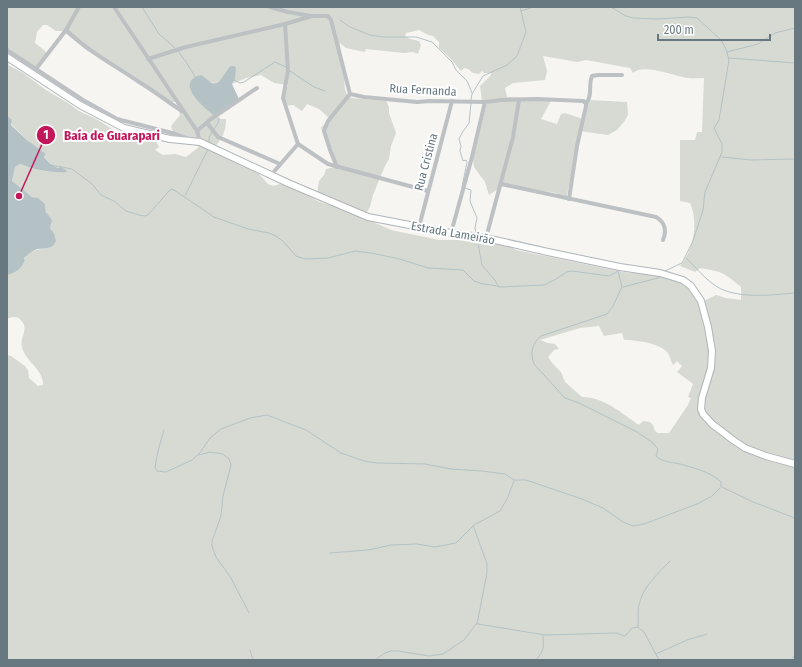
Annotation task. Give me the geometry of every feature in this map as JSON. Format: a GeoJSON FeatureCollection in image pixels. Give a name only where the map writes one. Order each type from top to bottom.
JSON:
{"type":"FeatureCollection","features":[{"type":"Feature","properties":{"kind":"street"},"geometry":{"type":"LineString","coordinates":[[36,69],[66,30],[79,7]]}},
{"type":"Feature","properties":{"kind":"street"},"geometry":{"type":"LineString","coordinates":[[7,50],[83,100],[117,119],[172,133],[198,142],[197,131],[148,60],[114,7]]}},
{"type":"Feature","properties":{"kind":"street"},"geometry":{"type":"LineString","coordinates":[[270,7],[312,16],[328,16],[331,20],[350,94],[328,121],[324,131],[337,167]]}},
{"type":"Feature","properties":{"kind":"street"},"geometry":{"type":"LineString","coordinates":[[148,60],[186,47],[285,24],[312,16]]}},
{"type":"Feature","properties":{"kind":"street"},"geometry":{"type":"LineString","coordinates":[[285,24],[288,71],[283,98],[298,144],[322,162],[428,191]]}},
{"type":"Feature","properties":{"kind":"street"},"geometry":{"type":"LineString","coordinates":[[66,30],[92,52],[140,82],[184,113]]}},
{"type":"Feature","properties":{"kind":"street","name":"Estrada Lameirão"},"geometry":{"type":"LineString","coordinates":[[7,57],[80,105],[124,128],[170,139],[198,142],[368,217],[451,233],[486,238],[620,267],[660,273],[673,276],[687,283],[691,286],[701,301],[708,327],[712,351],[711,368],[701,404],[703,414],[712,424],[746,448],[766,456],[795,464]]}},
{"type":"Feature","properties":{"kind":"street"},"geometry":{"type":"LineString","coordinates":[[569,199],[584,102],[590,97],[590,81],[592,76],[622,75]]}},
{"type":"Feature","properties":{"kind":"street"},"geometry":{"type":"LineString","coordinates":[[197,131],[257,88]]}},
{"type":"Feature","properties":{"kind":"street","name":"Rua Fernanda"},"geometry":{"type":"LineString","coordinates":[[350,94],[364,97],[417,102],[485,102],[543,99],[584,102]]}},
{"type":"Feature","properties":{"kind":"street"},"geometry":{"type":"LineString","coordinates":[[486,238],[515,128],[519,100]]}},
{"type":"Feature","properties":{"kind":"street","name":"Rua Cristina"},"geometry":{"type":"LineString","coordinates":[[419,227],[452,102]]}},
{"type":"Feature","properties":{"kind":"street"},"geometry":{"type":"LineString","coordinates":[[451,233],[472,157],[485,102]]}},
{"type":"Feature","properties":{"kind":"street"},"geometry":{"type":"LineString","coordinates":[[207,123],[218,137],[280,164]]}},
{"type":"Feature","properties":{"kind":"street"},"geometry":{"type":"LineString","coordinates":[[271,175],[298,144]]}},
{"type":"Feature","properties":{"kind":"street"},"geometry":{"type":"LineString","coordinates":[[501,184],[658,218],[664,225],[665,234],[662,240]]}},
{"type":"Feature","properties":{"kind":"shaded area"},"geometry":{"type":"Polygon","coordinates":[[[7,7],[795,7],[795,660],[7,660],[7,355],[11,356],[25,366],[28,370],[29,378],[38,386],[43,385],[43,380],[22,347],[21,344],[25,329],[23,323],[16,317],[7,319],[7,275],[16,272],[25,261],[24,258],[30,253],[39,249],[49,248],[54,233],[50,228],[50,221],[45,204],[19,188],[12,181],[12,177],[15,167],[20,164],[49,172],[66,170],[60,166],[59,168],[50,164],[44,156],[46,154],[21,134],[12,125],[7,116],[7,7]],[[43,25],[37,32],[35,43],[47,54],[42,61],[35,67],[13,55],[8,65],[23,73],[79,111],[98,120],[120,134],[145,140],[155,139],[159,147],[155,150],[163,155],[175,154],[186,157],[199,147],[173,132],[171,126],[180,115],[176,102],[171,102],[86,50],[62,31],[56,31],[47,25],[43,25]],[[419,30],[406,33],[405,36],[419,41],[421,45],[418,54],[413,52],[404,53],[366,49],[365,52],[346,48],[340,43],[345,90],[347,95],[352,98],[386,101],[396,133],[391,146],[389,159],[373,195],[370,207],[365,215],[317,193],[319,181],[324,175],[326,169],[335,167],[321,128],[329,118],[319,109],[307,104],[302,111],[293,105],[284,106],[282,97],[288,85],[274,83],[261,75],[246,78],[232,84],[235,79],[235,74],[215,83],[194,78],[190,84],[190,89],[220,119],[226,119],[223,135],[213,149],[239,164],[251,168],[268,184],[273,186],[280,184],[296,189],[322,203],[336,205],[391,230],[439,240],[478,240],[507,244],[516,250],[623,272],[660,274],[685,284],[702,302],[716,295],[741,300],[741,287],[726,275],[700,268],[695,272],[680,266],[685,260],[691,244],[694,219],[690,203],[680,201],[680,140],[695,140],[697,132],[702,132],[704,78],[688,78],[644,69],[633,73],[630,68],[586,60],[577,62],[543,56],[547,71],[545,80],[513,83],[505,88],[507,97],[552,99],[541,119],[557,124],[561,114],[565,113],[583,119],[589,100],[627,102],[628,115],[617,130],[608,135],[580,131],[566,200],[558,197],[556,193],[504,185],[489,195],[485,182],[474,167],[473,160],[487,102],[482,101],[480,86],[491,75],[491,73],[484,73],[482,71],[479,74],[473,73],[464,68],[461,71],[439,48],[439,42],[433,36],[419,30]],[[599,326],[580,328],[540,340],[555,344],[559,349],[554,350],[548,357],[561,372],[565,382],[582,397],[605,403],[639,425],[643,421],[650,422],[655,431],[658,433],[669,433],[691,398],[688,397],[693,384],[677,372],[682,366],[677,361],[673,365],[668,353],[654,344],[641,341],[624,340],[622,333],[604,336],[599,326]]]}},
{"type":"Feature","properties":{"kind":"shaded area"},"geometry":{"type":"Polygon","coordinates":[[[231,66],[236,68],[235,79],[232,84],[239,99],[215,116],[194,96],[190,89],[190,83],[193,78],[201,75],[212,83],[218,82],[231,66]]]}},
{"type":"Feature","properties":{"kind":"shaded area"},"geometry":{"type":"Polygon","coordinates":[[[7,116],[12,120],[11,125],[27,140],[46,154],[44,157],[52,165],[59,168],[60,166],[67,172],[43,171],[20,164],[15,167],[12,181],[32,197],[38,198],[45,204],[46,212],[52,220],[50,228],[54,233],[56,241],[51,247],[37,249],[31,252],[24,258],[25,261],[16,272],[7,275],[7,116]]]}},
{"type":"Feature","properties":{"kind":"waterway"},"geometry":{"type":"LineString","coordinates":[[142,7],[159,34],[175,48]]}},
{"type":"Feature","properties":{"kind":"waterway"},"geometry":{"type":"LineString","coordinates":[[471,100],[472,94],[483,76],[507,65],[517,56],[526,32],[520,7]]}},
{"type":"Feature","properties":{"kind":"waterway"},"geometry":{"type":"LineString","coordinates":[[521,11],[533,7]]}},
{"type":"Feature","properties":{"kind":"waterway"},"geometry":{"type":"LineString","coordinates":[[611,7],[626,16],[633,18],[697,18],[721,40],[726,49],[729,60],[719,120],[714,128],[722,144],[722,152],[705,192],[703,210],[693,241],[682,263],[665,271]]}},
{"type":"Feature","properties":{"kind":"waterway"},"geometry":{"type":"LineString","coordinates":[[340,20],[350,27],[370,35],[383,37],[416,37],[432,42],[452,62],[456,70],[467,81],[472,93]]}},
{"type":"Feature","properties":{"kind":"waterway"},"geometry":{"type":"LineString","coordinates":[[727,52],[758,44],[775,33],[795,28]]}},
{"type":"Feature","properties":{"kind":"waterway"},"geometry":{"type":"LineString","coordinates":[[178,51],[196,78]]}},
{"type":"Feature","properties":{"kind":"waterway"},"geometry":{"type":"LineString","coordinates":[[729,58],[795,63]]}},
{"type":"Feature","properties":{"kind":"waterway"},"geometry":{"type":"LineString","coordinates":[[234,80],[240,83],[244,82],[275,62],[286,67]]}},
{"type":"Feature","properties":{"kind":"waterway"},"geometry":{"type":"LineString","coordinates":[[290,71],[314,87],[325,91]]}},
{"type":"Feature","properties":{"kind":"waterway"},"geometry":{"type":"LineString","coordinates":[[462,187],[467,162],[466,160],[463,161],[459,139],[469,123],[471,103]]}},
{"type":"Feature","properties":{"kind":"waterway"},"geometry":{"type":"LineString","coordinates":[[214,129],[219,118]]}},
{"type":"Feature","properties":{"kind":"waterway"},"geometry":{"type":"LineString","coordinates":[[209,144],[209,137],[212,132]]}},
{"type":"Feature","properties":{"kind":"waterway"},"geometry":{"type":"LineString","coordinates":[[185,196],[208,149]]}},
{"type":"Feature","properties":{"kind":"waterway"},"geometry":{"type":"LineString","coordinates":[[722,157],[751,160],[795,159]]}},
{"type":"Feature","properties":{"kind":"waterway"},"geometry":{"type":"LineString","coordinates":[[51,165],[72,169],[92,184],[101,195],[114,201],[126,211],[139,215],[145,216],[149,214],[171,189],[174,190],[214,217],[248,229],[269,233],[276,236],[283,241],[296,256],[305,259],[328,258],[355,251],[371,253],[400,259],[428,268],[463,270],[474,281],[501,287],[544,285],[567,272],[572,271],[609,276],[618,271],[622,287],[613,306],[607,314],[541,336],[533,348],[532,356],[534,364],[565,398],[579,403],[637,432],[653,443],[658,449],[656,456],[658,458],[707,473],[721,482],[721,487]]}},
{"type":"Feature","properties":{"kind":"waterway"},"geometry":{"type":"LineString","coordinates":[[465,188],[471,190],[470,201],[477,218],[475,228],[476,233]]}},
{"type":"Feature","properties":{"kind":"waterway"},"geometry":{"type":"LineString","coordinates":[[477,238],[482,265],[499,287]]}},
{"type":"Feature","properties":{"kind":"waterway"},"geometry":{"type":"LineString","coordinates":[[686,258],[702,275],[721,289],[752,295],[795,293]]}},
{"type":"Feature","properties":{"kind":"waterway"},"geometry":{"type":"LineString","coordinates":[[623,287],[658,278],[662,275]]}},
{"type":"Feature","properties":{"kind":"waterway"},"geometry":{"type":"LineString","coordinates":[[164,430],[155,467],[157,471],[166,472],[192,460],[199,454],[210,438],[221,429],[250,418],[267,415],[306,430],[341,453],[364,461],[377,463],[425,464],[451,469],[505,474],[514,480],[526,480],[582,499],[603,508],[623,522],[633,526],[644,524],[697,504],[712,496],[720,488]]}},
{"type":"Feature","properties":{"kind":"waterway"},"geometry":{"type":"LineString","coordinates":[[199,455],[210,452],[223,454],[229,459],[231,465],[223,496],[221,516],[212,541],[212,546],[216,557],[231,578],[249,613]]}},
{"type":"Feature","properties":{"kind":"waterway"},"geometry":{"type":"LineString","coordinates":[[330,553],[368,550],[391,545],[417,544],[435,547],[456,543],[474,525],[500,511],[507,499],[514,481]]}},
{"type":"Feature","properties":{"kind":"waterway"},"geometry":{"type":"LineString","coordinates":[[722,487],[753,502],[795,518]]}},
{"type":"Feature","properties":{"kind":"waterway"},"geometry":{"type":"LineString","coordinates":[[375,660],[391,651],[429,656],[443,654],[464,640],[477,624],[487,573],[487,564],[473,525]]}},
{"type":"Feature","properties":{"kind":"waterway"},"geometry":{"type":"LineString","coordinates":[[638,627],[638,607],[641,598],[647,586],[670,561]]}},
{"type":"Feature","properties":{"kind":"waterway"},"geometry":{"type":"LineString","coordinates":[[478,624],[545,635],[617,633],[624,636],[632,628],[638,627],[644,632],[659,660]]}},
{"type":"Feature","properties":{"kind":"waterway"},"geometry":{"type":"LineString","coordinates":[[656,654],[687,640],[707,634]]}},
{"type":"Feature","properties":{"kind":"waterway"},"geometry":{"type":"LineString","coordinates":[[536,660],[543,649],[543,636]]}},
{"type":"Feature","properties":{"kind":"waterway"},"geometry":{"type":"LineString","coordinates":[[250,650],[253,660]]}},
{"type":"Feature","properties":{"kind":"waterway"},"geometry":{"type":"LineString","coordinates":[[791,660],[795,655]]}},
{"type":"Feature","properties":{"kind":"place","name":"Baía de Guarapari"},"geometry":{"type":"Point","coordinates":[19,196]}}]}
